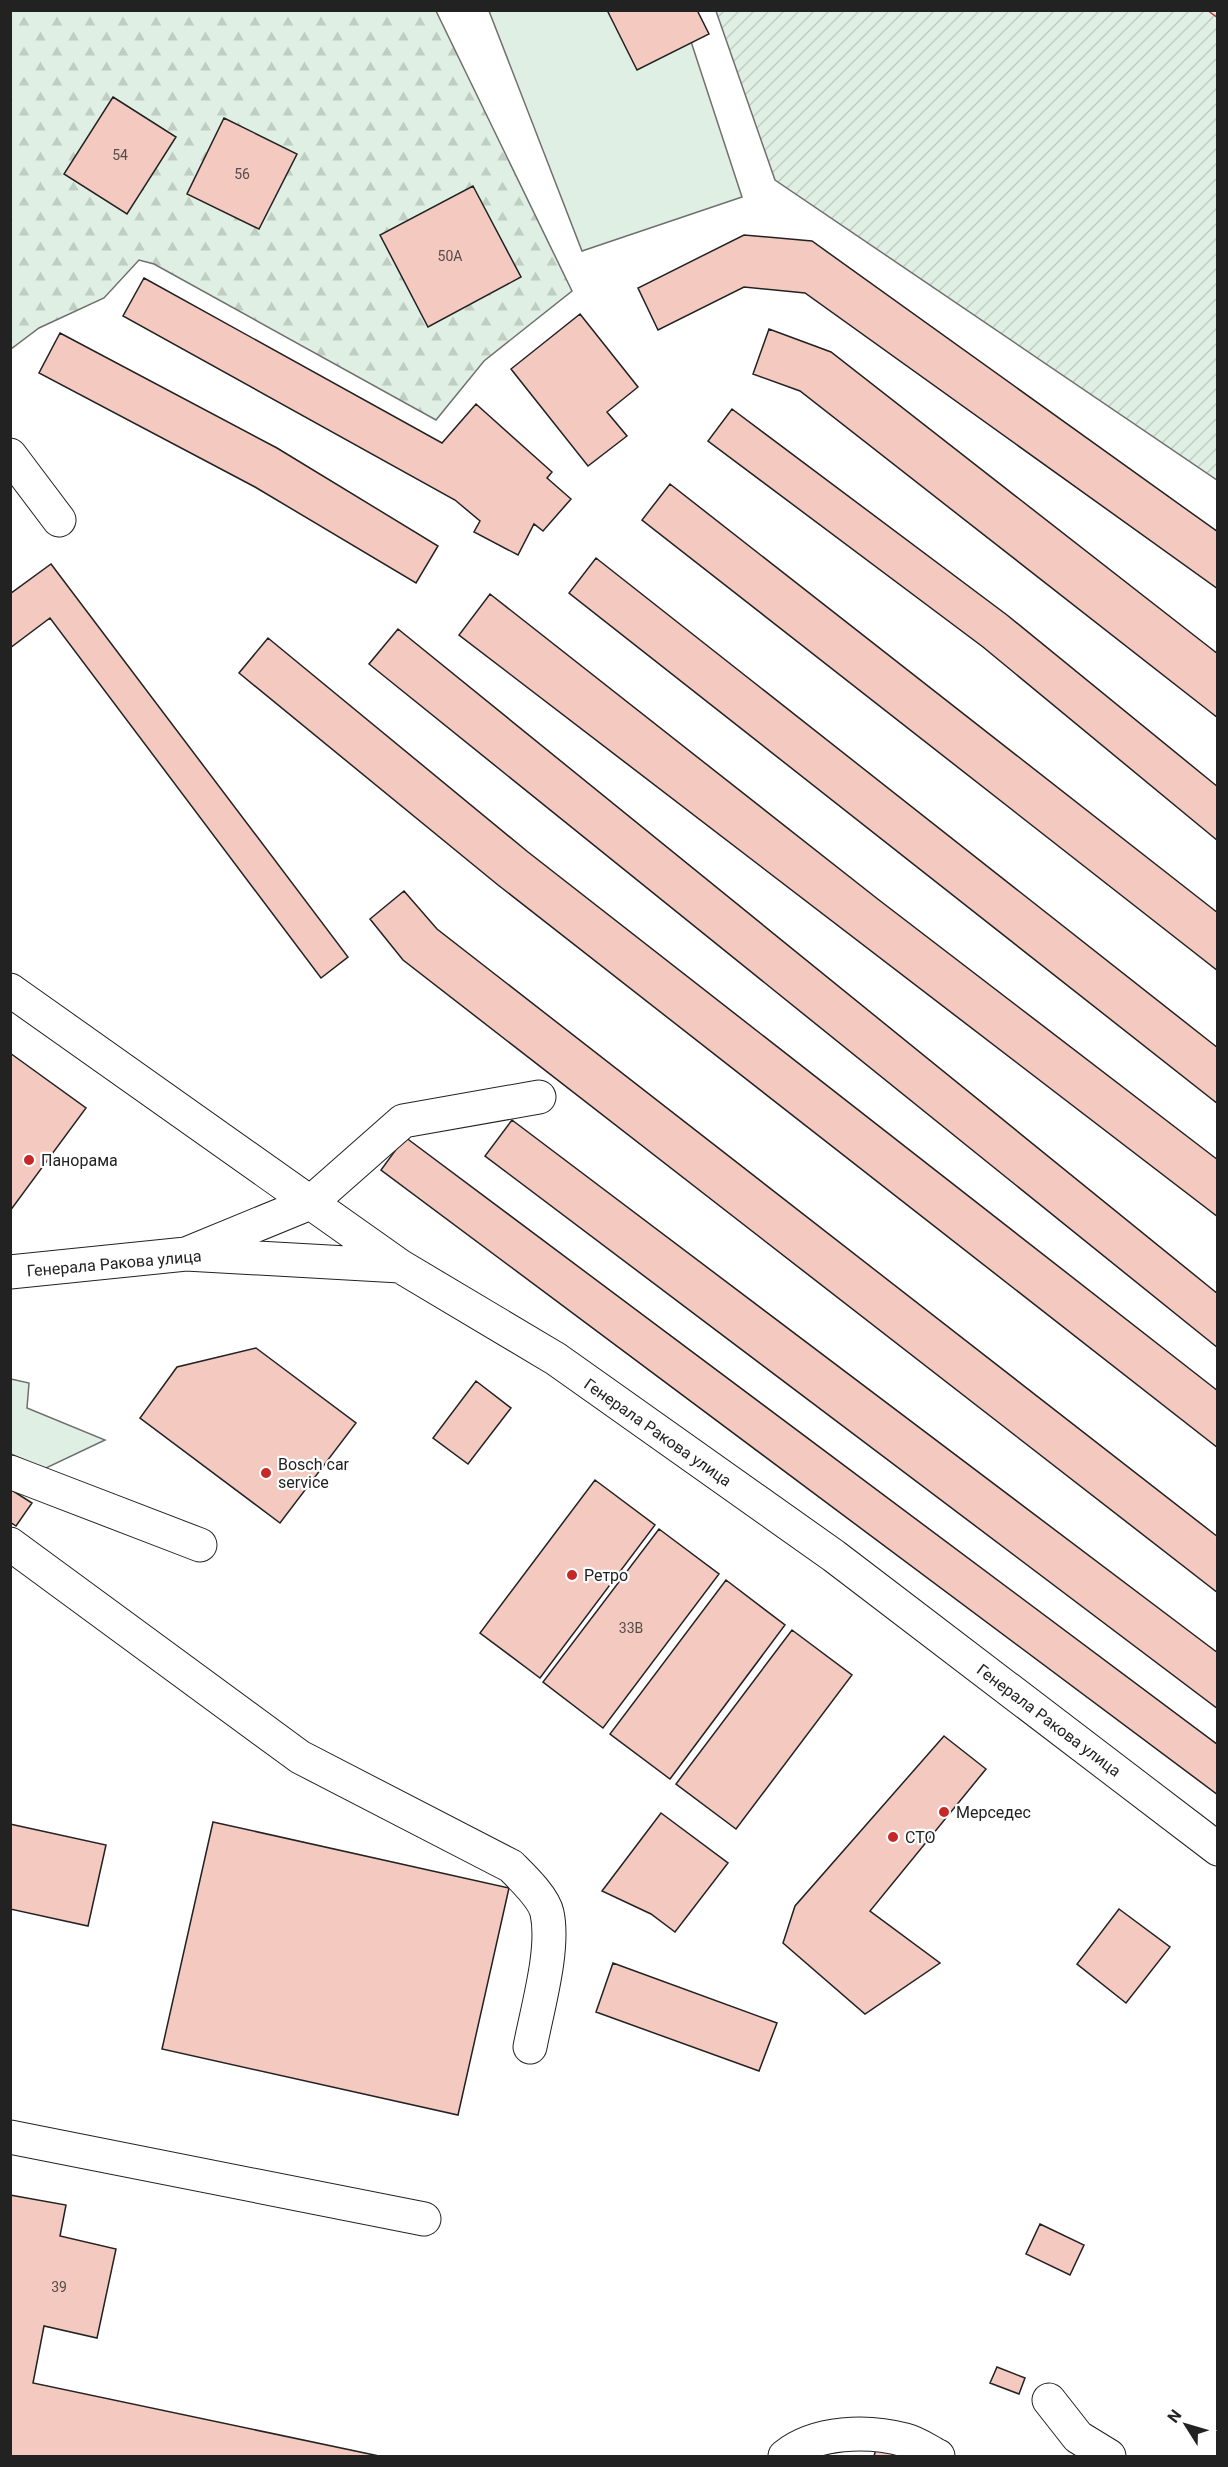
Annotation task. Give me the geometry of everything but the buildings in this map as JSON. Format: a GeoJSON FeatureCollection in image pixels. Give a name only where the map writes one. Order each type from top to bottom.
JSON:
{"type":"FeatureCollection","features":[{"type":"Feature","properties":{"kind":"street"},"geometry":{"type":"LineString","coordinates":[[10,455],[59,520]]}},
{"type":"Feature","properties":{"kind":"street"},"geometry":{"type":"LineString","coordinates":[[10,990],[400,1266]]}},
{"type":"Feature","properties":{"kind":"street"},"geometry":{"type":"LineString","coordinates":[[186,1254],[310,1203],[403,1121],[540,1097]]}},
{"type":"Feature","properties":{"kind":"street","name":"Генерала Ракова улица"},"geometry":{"type":"LineString","coordinates":[[10,1272],[186,1254],[400,1266],[556,1359],[815,1542],[1218,1849]]}},
{"type":"Feature","properties":{"kind":"street"},"geometry":{"type":"LineString","coordinates":[[10,1473],[200,1545]]}},
{"type":"Feature","properties":{"kind":"street"},"geometry":{"type":"LineString","coordinates":[[10,1544],[300,1757],[511,1866],[532,1889],[547,1912],[548,1951],[530,2047]]}},
{"type":"Feature","properties":{"kind":"street"},"geometry":{"type":"LineString","coordinates":[[10,2137],[424,2219]]}},
{"type":"Feature","properties":{"kind":"street"},"geometry":{"type":"LineString","coordinates":[[1049,2400],[1078,2437],[1109,2457]]}},
{"type":"Feature","properties":{"kind":"street"},"geometry":{"type":"LineString","coordinates":[[785,2457],[826,2437],[867,2432],[908,2440],[938,2457]]}},
{"type":"Feature","properties":{"kind":"green space"},"geometry":{"type":"Polygon","coordinates":[[[11,11],[436,11],[572,291],[484,361],[436,420],[154,264],[139,260],[104,298],[39,328],[11,349],[11,11]]]}},
{"type":"Feature","properties":{"kind":"green space"},"geometry":{"type":"Polygon","coordinates":[[[489,11],[681,11],[742,197],[582,251],[489,11]]]}},
{"type":"Feature","properties":{"kind":"green space"},"geometry":{"type":"Polygon","coordinates":[[[716,11],[1217,11],[1217,480],[775,180],[716,11]]]}},
{"type":"Feature","properties":{"kind":"green space"},"geometry":{"type":"Polygon","coordinates":[[[11,1379],[29,1383],[27,1408],[105,1440],[44,1469],[11,1454],[11,1379]]]}},
{"type":"Feature","properties":{"kind":"power"},"geometry":{"type":"LineString","coordinates":[[1207,10],[1218,18]]}},
{"type":"Feature","properties":{"kind":"place","name":"Панорама"},"geometry":{"type":"Point","coordinates":[29,1160]}},
{"type":"Feature","properties":{"kind":"place","name":"Bosch car service"},"geometry":{"type":"Point","coordinates":[266,1473]}},
{"type":"Feature","properties":{"kind":"place","name":"Ретро"},"geometry":{"type":"Point","coordinates":[572,1575]}},
{"type":"Feature","properties":{"kind":"place","name":"Мерседес"},"geometry":{"type":"Point","coordinates":[944,1812]}},
{"type":"Feature","properties":{"kind":"place","name":"СТО"},"geometry":{"type":"Point","coordinates":[893,1837]}}]}
